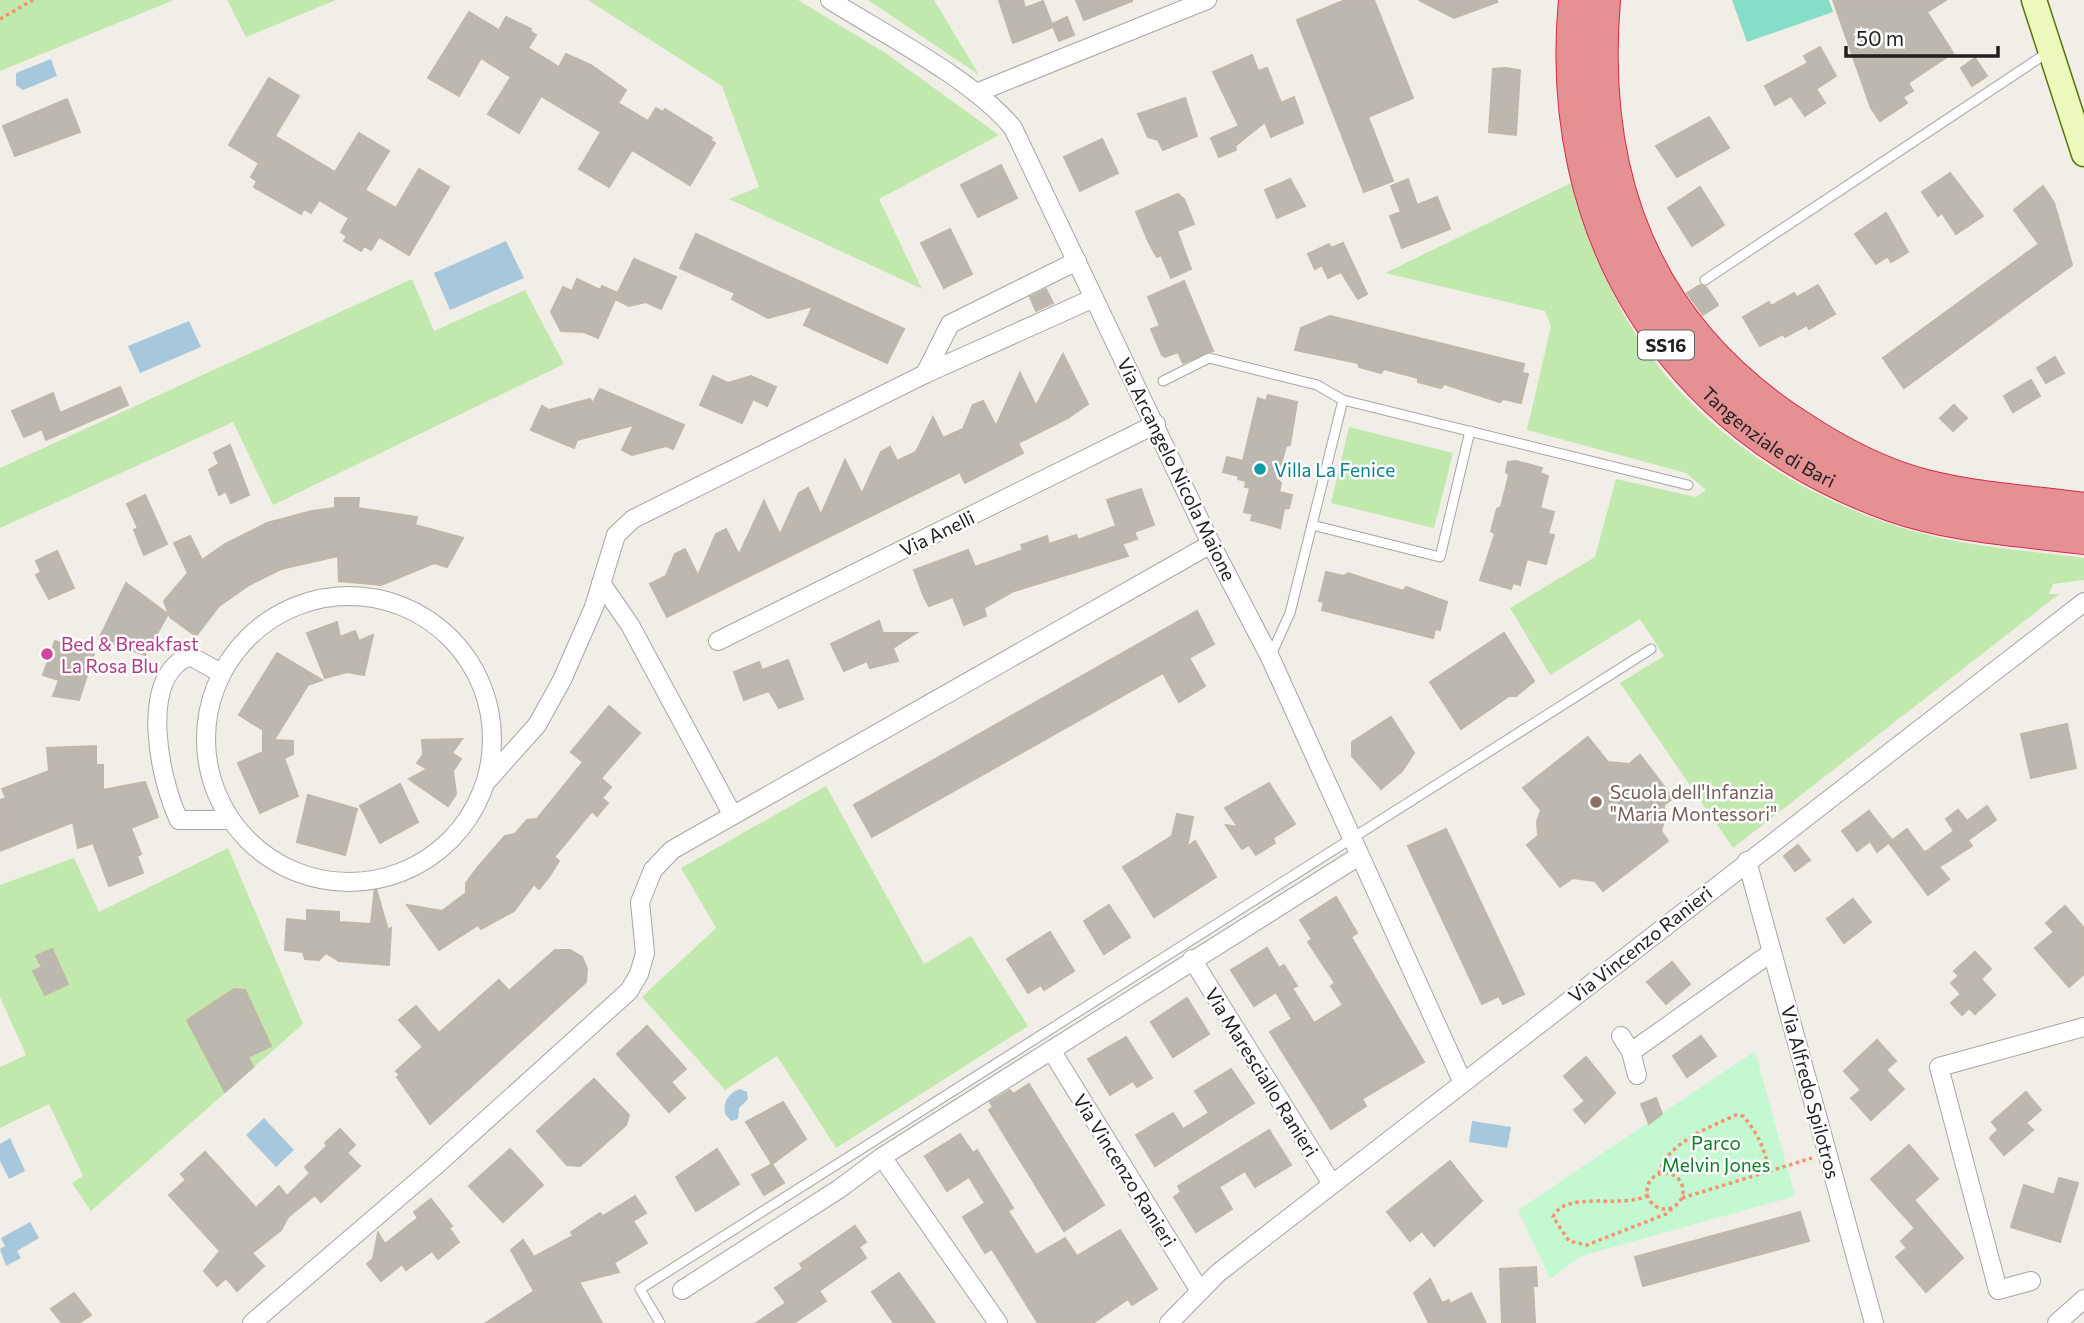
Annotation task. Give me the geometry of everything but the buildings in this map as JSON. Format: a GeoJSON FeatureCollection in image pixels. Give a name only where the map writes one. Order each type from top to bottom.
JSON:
{"type":"FeatureCollection","features":[{"type":"Feature","properties":{"kind":"highway","name":"Tangenziale di Bari"},"geometry":{"type":"LineString","coordinates":[[1575,0],[1572,85],[1582,165],[1615,259],[1654,331],[1684,368],[1730,412],[1802,462],[1891,505],[1978,510],[2084,509]]}},
{"type":"Feature","properties":{"kind":"highway","name":"Tangenziale di Bari"},"geometry":{"type":"LineString","coordinates":[[1604,0],[1601,94],[1620,198],[1663,292],[1691,332],[1727,372],[1770,408],[1815,437],[1873,468],[1925,486],[1978,510],[2084,538]]}},
{"type":"Feature","properties":{"kind":"street","name":"Via Arcangelo Nicola Maione"},"geometry":{"type":"LineString","coordinates":[[830,0],[976,93],[1000,111],[1013,128],[1211,544],[1270,657],[1463,1083]]}},
{"type":"Feature","properties":{"kind":"street"},"geometry":{"type":"LineString","coordinates":[[976,93],[1207,0]]}},
{"type":"Feature","properties":{"kind":"street"},"geometry":{"type":"LineString","coordinates":[[2034,0],[2084,154]]}},
{"type":"Feature","properties":{"kind":"street"},"geometry":{"type":"LineString","coordinates":[[925,374],[950,324],[1077,261]]}},
{"type":"Feature","properties":{"kind":"street"},"geometry":{"type":"LineString","coordinates":[[486,782],[537,725],[562,680],[601,583],[616,535],[633,519],[925,374],[1094,298]]}},
{"type":"Feature","properties":{"kind":"street","name":"Via Anelli"},"geometry":{"type":"LineString","coordinates":[[718,641],[1156,424]]}},
{"type":"Feature","properties":{"kind":"street"},"geometry":{"type":"LineString","coordinates":[[252,1323],[433,1168],[629,991],[639,974],[645,953],[640,902],[653,870],[672,850],[1211,544]]}},
{"type":"Feature","properties":{"kind":"street"},"geometry":{"type":"LineString","coordinates":[[601,583],[630,625],[732,814]]}},
{"type":"Feature","properties":{"kind":"street"},"geometry":{"type":"LineString","coordinates":[[346,596],[384,601],[420,616],[451,639],[474,670],[488,705],[492,744],[486,782],[469,818],[442,848],[409,870],[370,881],[330,882],[292,871],[257,850],[230,820],[213,785],[205,748],[208,709],[221,673],[243,642],[273,617],[308,602],[346,596]]}},
{"type":"Feature","properties":{"kind":"street","name":"Via Vincenzo Ranieri"},"geometry":{"type":"LineString","coordinates":[[1169,1323],[1199,1290],[1332,1184],[2084,602]]}},
{"type":"Feature","properties":{"kind":"street"},"geometry":{"type":"LineString","coordinates":[[221,673],[190,656],[177,661],[160,690],[159,754],[167,796],[179,820],[230,820]]}},
{"type":"Feature","properties":{"kind":"street"},"geometry":{"type":"LineString","coordinates":[[682,1290],[839,1189],[882,1157],[1359,856]]}},
{"type":"Feature","properties":{"kind":"street","name":"Via Alfredo Spilotros"},"geometry":{"type":"LineString","coordinates":[[1747,861],[1874,1323]]}},
{"type":"Feature","properties":{"kind":"street"},"geometry":{"type":"LineString","coordinates":[[1631,1052],[1772,952]]}},
{"type":"Feature","properties":{"kind":"street","name":"Via Maresciallo Ranieri"},"geometry":{"type":"LineString","coordinates":[[1192,959],[1332,1184]]}},
{"type":"Feature","properties":{"kind":"street"},"geometry":{"type":"LineString","coordinates":[[2031,1281],[1998,1290],[1939,1067],[2084,1027]]}},
{"type":"Feature","properties":{"kind":"street"},"geometry":{"type":"LineString","coordinates":[[1621,1036],[1631,1052],[1637,1075]]}},
{"type":"Feature","properties":{"kind":"street","name":"Via Vincenzo Ranieri"},"geometry":{"type":"LineString","coordinates":[[1051,1050],[1199,1290]]}},
{"type":"Feature","properties":{"kind":"street"},"geometry":{"type":"LineString","coordinates":[[882,1157],[998,1323]]}},
{"type":"Feature","properties":{"kind":"street"},"geometry":{"type":"LineString","coordinates":[[2057,1323],[2084,1299]]}},
{"type":"Feature","properties":{"kind":"lane"},"geometry":{"type":"LineString","coordinates":[[1705,280],[2051,50]]}},
{"type":"Feature","properties":{"kind":"lane"},"geometry":{"type":"LineString","coordinates":[[1163,381],[1209,358],[1317,385],[1343,400],[1688,485]]}},
{"type":"Feature","properties":{"kind":"lane"},"geometry":{"type":"LineString","coordinates":[[1270,657],[1290,613],[1343,400]]}},
{"type":"Feature","properties":{"kind":"lane"},"geometry":{"type":"LineString","coordinates":[[1311,525],[1440,557],[1470,431]]}},
{"type":"Feature","properties":{"kind":"lane"},"geometry":{"type":"LineString","coordinates":[[660,1323],[640,1289],[1651,649]]}},
{"type":"Feature","properties":{"kind":"path"},"geometry":{"type":"LineString","coordinates":[[0,19],[33,0]]}},
{"type":"Feature","properties":{"kind":"path"},"geometry":{"type":"LineString","coordinates":[[1659,1174],[1661,1164],[1681,1146],[1736,1115],[1743,1116],[1754,1128],[1761,1140],[1769,1170]]}},
{"type":"Feature","properties":{"kind":"path"},"geometry":{"type":"LineString","coordinates":[[1648,1195],[1622,1203],[1579,1202],[1558,1210],[1553,1217],[1569,1241],[1587,1245],[1666,1214],[1682,1198],[1828,1154]]}},
{"type":"Feature","properties":{"kind":"path"},"geometry":{"type":"LineString","coordinates":[[1674,1207],[1656,1207],[1648,1195],[1650,1181],[1659,1174],[1671,1174],[1680,1180],[1682,1198]]}},
{"type":"Feature","properties":{"kind":"green space"},"geometry":{"type":"Polygon","coordinates":[[[0,0],[174,0],[0,71],[0,0]]]}},
{"type":"Feature","properties":{"kind":"green space"},"geometry":{"type":"Polygon","coordinates":[[[227,0],[336,0],[246,37],[227,0]]]}},
{"type":"Feature","properties":{"kind":"green space"},"geometry":{"type":"Polygon","coordinates":[[[588,0],[798,0],[887,54],[999,135],[879,199],[922,289],[729,199],[759,187],[722,86],[588,0]]]}},
{"type":"Feature","properties":{"kind":"green space"},"geometry":{"type":"Polygon","coordinates":[[[868,0],[934,0],[979,75],[868,0]]]}},
{"type":"Feature","properties":{"kind":"green space"},"geometry":{"type":"Polygon","coordinates":[[[1732,0],[1829,0],[1833,12],[1747,42],[1732,0]]]}},
{"type":"Feature","properties":{"kind":"green space"},"geometry":{"type":"Polygon","coordinates":[[[1573,182],[1584,220],[1612,291],[1630,325],[1656,364],[1687,399],[1722,431],[1760,460],[1843,506],[1887,523],[1969,544],[2084,558],[2084,580],[2053,584],[2049,594],[2059,594],[1733,848],[1620,683],[1664,656],[1640,619],[1550,675],[1510,608],[1595,557],[1616,479],[1696,497],[1706,490],[1686,473],[1527,430],[1551,326],[1545,311],[1385,273],[1573,182]]]}},
{"type":"Feature","properties":{"kind":"green space"},"geometry":{"type":"Polygon","coordinates":[[[412,279],[434,331],[525,290],[564,364],[273,505],[233,422],[0,528],[0,468],[412,279]]]}},
{"type":"Feature","properties":{"kind":"green space"},"geometry":{"type":"Polygon","coordinates":[[[1349,427],[1453,453],[1434,528],[1331,503],[1349,427]]]}},
{"type":"Feature","properties":{"kind":"green space"},"geometry":{"type":"Polygon","coordinates":[[[826,786],[924,964],[971,936],[1028,1026],[836,1148],[777,1056],[725,1090],[642,997],[716,928],[681,868],[826,786]]]}},
{"type":"Feature","properties":{"kind":"green space"},"geometry":{"type":"Polygon","coordinates":[[[228,848],[303,1024],[91,1211],[72,1183],[83,1176],[49,1104],[0,1128],[0,1067],[26,1055],[0,997],[0,885],[74,858],[99,912],[228,848]]]}},
{"type":"Feature","properties":{"kind":"green space","name":"Parco Melvin Jones"},"geometry":{"type":"Polygon","coordinates":[[[1755,1051],[1795,1196],[1581,1256],[1550,1279],[1518,1210],[1755,1051]]]}},
{"type":"Feature","properties":{"kind":"water"},"geometry":{"type":"Polygon","coordinates":[[[51,59],[57,76],[23,90],[16,85],[16,73],[51,59]]]}},
{"type":"Feature","properties":{"kind":"water"},"geometry":{"type":"Polygon","coordinates":[[[506,241],[524,278],[450,310],[434,273],[506,241]]]}},
{"type":"Feature","properties":{"kind":"water"},"geometry":{"type":"Polygon","coordinates":[[[189,321],[201,347],[140,373],[128,346],[189,321]]]}},
{"type":"Feature","properties":{"kind":"water"},"geometry":{"type":"Polygon","coordinates":[[[740,1089],[747,1092],[748,1099],[739,1108],[738,1119],[731,1121],[725,1114],[726,1102],[732,1093],[740,1089]]]}},
{"type":"Feature","properties":{"kind":"water"},"geometry":{"type":"Polygon","coordinates":[[[264,1118],[294,1150],[276,1167],[246,1135],[264,1118]]]}},
{"type":"Feature","properties":{"kind":"water"},"geometry":{"type":"Polygon","coordinates":[[[1472,1121],[1511,1127],[1507,1148],[1469,1142],[1472,1121]]]}},
{"type":"Feature","properties":{"kind":"water"},"geometry":{"type":"Polygon","coordinates":[[[10,1138],[25,1171],[9,1179],[0,1161],[0,1144],[10,1138]]]}},
{"type":"Feature","properties":{"kind":"water"},"geometry":{"type":"Polygon","coordinates":[[[30,1222],[39,1238],[17,1251],[21,1258],[6,1266],[0,1249],[5,1246],[1,1238],[30,1222]]]}},
{"type":"Feature","properties":{"kind":"place","name":"Villa La Fenice"},"geometry":{"type":"Point","coordinates":[1260,469]}},
{"type":"Feature","properties":{"kind":"place","name":"Bed & Breakfast La Rosa Blu"},"geometry":{"type":"Point","coordinates":[47,654]}},
{"type":"Feature","properties":{"kind":"place","name":"Scuola dell'Infanzia \"Maria Montessori\""},"geometry":{"type":"Point","coordinates":[1596,802]}}]}
